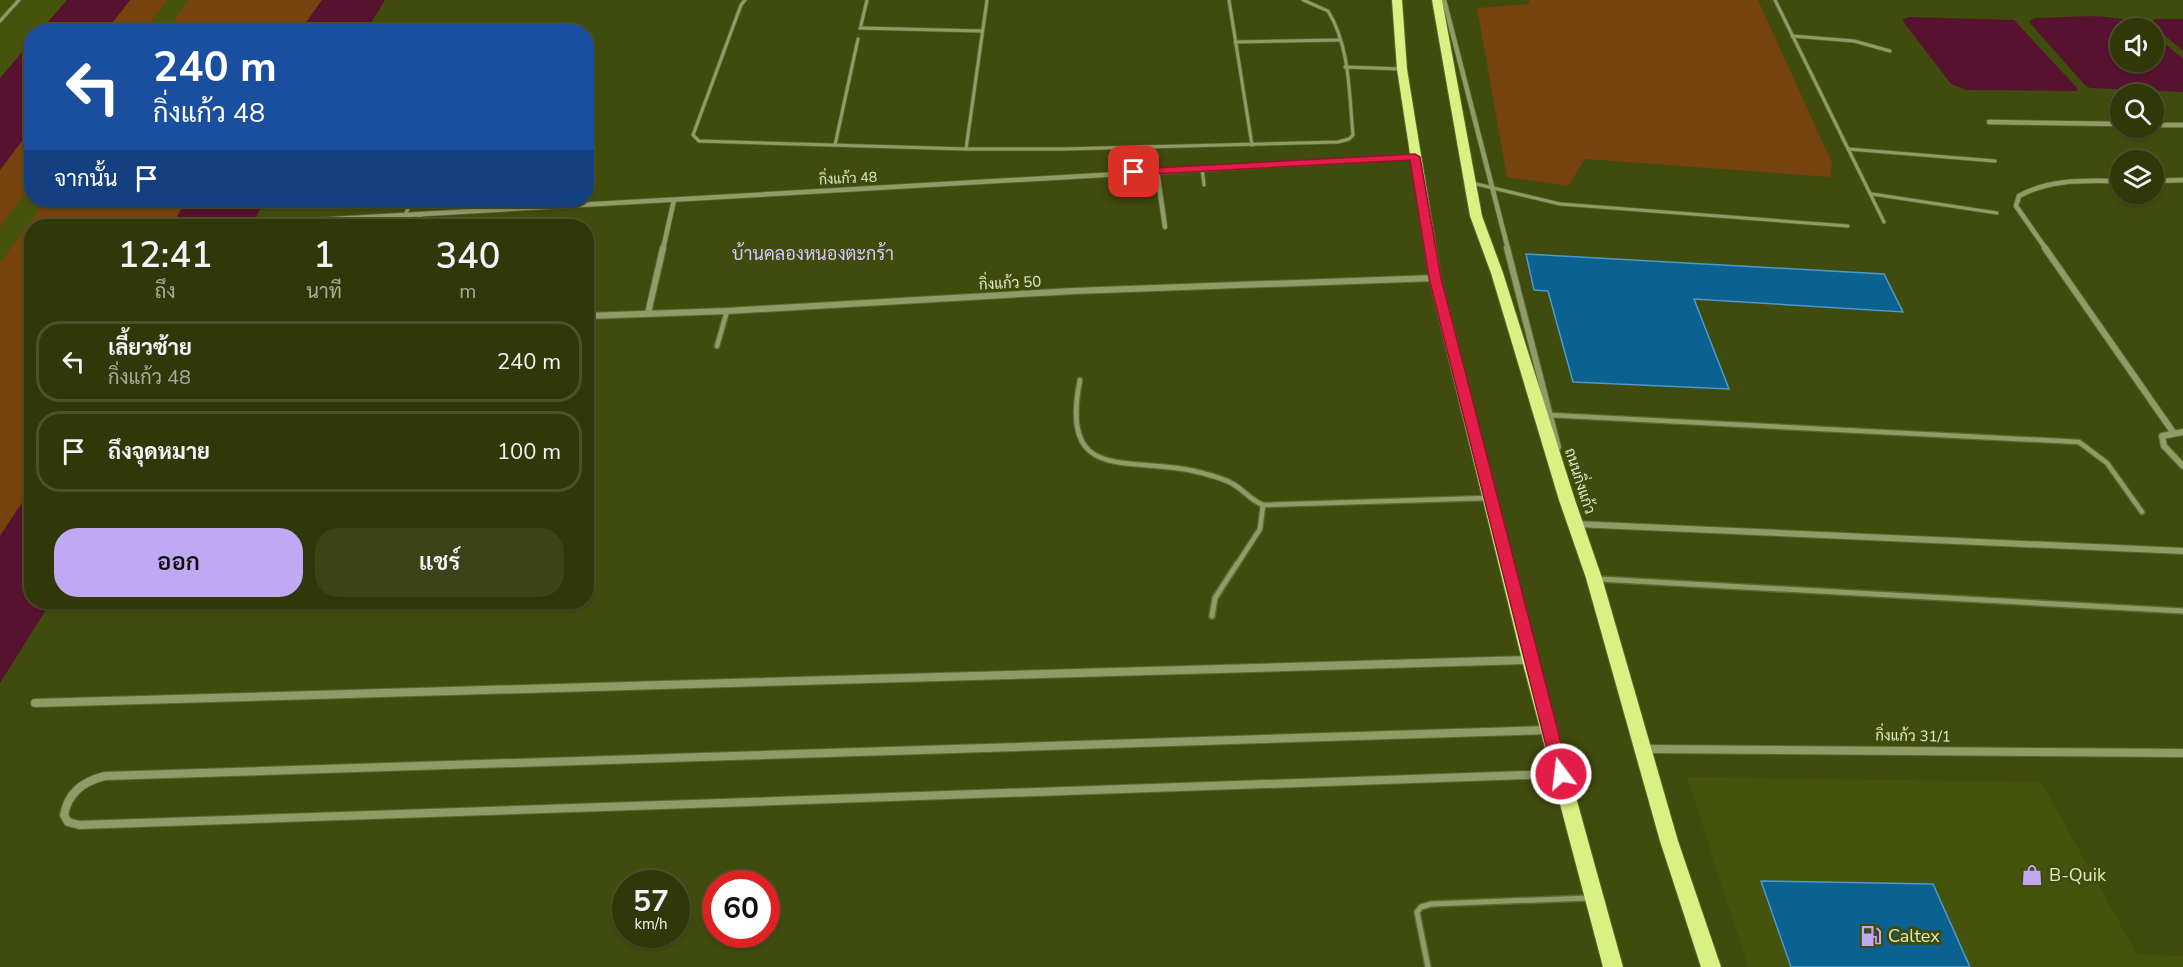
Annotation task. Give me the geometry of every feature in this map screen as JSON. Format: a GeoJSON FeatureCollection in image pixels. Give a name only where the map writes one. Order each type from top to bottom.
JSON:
{"type":"FeatureCollection","features":[{"type":"Feature","properties":{"kind":"main road"},"geometry":{"type":"LineString","coordinates":[[1397,0],[1402,69],[1435,278],[1530,660],[1613,967]]}},
{"type":"Feature","properties":{"kind":"main road","name":"ถนนกิ่งแก้ว"},"geometry":{"type":"LineString","coordinates":[[1437,0],[1476,216],[1545,415],[1669,841],[1711,967]]}},
{"type":"Feature","properties":{"kind":"street"},"geometry":{"type":"LineString","coordinates":[[1444,0],[1545,415]]}},
{"type":"Feature","properties":{"kind":"street"},"geometry":{"type":"LineString","coordinates":[[1989,122],[2110,124]]}},
{"type":"Feature","properties":{"kind":"street"},"geometry":{"type":"LineString","coordinates":[[2164,125],[2183,125]]}},
{"type":"Feature","properties":{"kind":"street","name":"กิ่งแก้ว 48"},"geometry":{"type":"LineString","coordinates":[[594,204],[1415,157]]}},
{"type":"Feature","properties":{"kind":"street"},"geometry":{"type":"LineString","coordinates":[[1157,171],[1165,227]]}},
{"type":"Feature","properties":{"kind":"street"},"geometry":{"type":"LineString","coordinates":[[2164,181],[2183,180]]}},
{"type":"Feature","properties":{"kind":"street"},"geometry":{"type":"LineString","coordinates":[[2110,181],[2050,182],[2034,186],[2019,196],[2016,206],[2173,432]]}},
{"type":"Feature","properties":{"kind":"street"},"geometry":{"type":"LineString","coordinates":[[648,313],[674,200]]}},
{"type":"Feature","properties":{"kind":"street","name":"กิ่งแก้ว 48"},"geometry":{"type":"LineString","coordinates":[[335,219],[548,207]]}},
{"type":"Feature","properties":{"kind":"street","name":"กิ่งแก้ว 50"},"geometry":{"type":"LineString","coordinates":[[594,316],[727,311],[1074,291],[1435,278]]}},
{"type":"Feature","properties":{"kind":"street"},"geometry":{"type":"LineString","coordinates":[[2183,432],[2173,432],[2162,436],[2164,446],[2183,466]]}},
{"type":"Feature","properties":{"kind":"street"},"geometry":{"type":"LineString","coordinates":[[1575,524],[2183,551]]}},
{"type":"Feature","properties":{"kind":"street"},"geometry":{"type":"LineString","coordinates":[[35,703],[1530,660]]}},
{"type":"Feature","properties":{"kind":"street"},"geometry":{"type":"LineString","coordinates":[[1549,730],[105,776],[84,783],[73,792],[67,801],[64,815],[68,822],[79,825],[1561,774]]}},
{"type":"Feature","properties":{"kind":"street","name":"กิ่งแก้ว 31/1"},"geometry":{"type":"LineString","coordinates":[[1642,749],[2183,753]]}},
{"type":"Feature","properties":{"kind":"lane"},"geometry":{"type":"LineString","coordinates":[[0,21],[19,0]]}},
{"type":"Feature","properties":{"kind":"lane"},"geometry":{"type":"LineString","coordinates":[[745,0],[741,5],[693,135],[695,138],[704,142],[966,149],[1252,145],[1338,142],[1349,139],[1353,135],[1345,67],[1334,19],[1327,10],[1303,0]]}},
{"type":"Feature","properties":{"kind":"lane"},"geometry":{"type":"LineString","coordinates":[[867,0],[861,27],[982,31]]}},
{"type":"Feature","properties":{"kind":"lane"},"geometry":{"type":"LineString","coordinates":[[966,149],[987,0]]}},
{"type":"Feature","properties":{"kind":"lane"},"geometry":{"type":"LineString","coordinates":[[1229,0],[1252,145]]}},
{"type":"Feature","properties":{"kind":"lane"},"geometry":{"type":"LineString","coordinates":[[1775,0],[1884,222]]}},
{"type":"Feature","properties":{"kind":"lane"},"geometry":{"type":"LineString","coordinates":[[1792,36],[1857,40],[1890,51]]}},
{"type":"Feature","properties":{"kind":"lane"},"geometry":{"type":"LineString","coordinates":[[835,145],[858,39]]}},
{"type":"Feature","properties":{"kind":"lane"},"geometry":{"type":"LineString","coordinates":[[1235,42],[1340,40]]}},
{"type":"Feature","properties":{"kind":"lane"},"geometry":{"type":"LineString","coordinates":[[1345,67],[1402,69]]}},
{"type":"Feature","properties":{"kind":"lane"},"geometry":{"type":"LineString","coordinates":[[1848,149],[1995,161]]}},
{"type":"Feature","properties":{"kind":"lane"},"geometry":{"type":"LineString","coordinates":[[1202,168],[1204,185]]}},
{"type":"Feature","properties":{"kind":"lane"},"geometry":{"type":"LineString","coordinates":[[1469,182],[1560,204],[1848,226]]}},
{"type":"Feature","properties":{"kind":"lane"},"geometry":{"type":"LineString","coordinates":[[1872,194],[1997,213]]}},
{"type":"Feature","properties":{"kind":"lane"},"geometry":{"type":"LineString","coordinates":[[405,215],[409,207]]}},
{"type":"Feature","properties":{"kind":"lane"},"geometry":{"type":"LineString","coordinates":[[418,219],[421,214]]}},
{"type":"Feature","properties":{"kind":"lane"},"geometry":{"type":"LineString","coordinates":[[717,346],[727,311]]}},
{"type":"Feature","properties":{"kind":"lane"},"geometry":{"type":"LineString","coordinates":[[1080,380],[1076,400],[1079,433],[1084,446],[1093,456],[1131,465],[1194,471],[1233,484],[1249,499],[1263,504],[1490,498]]}},
{"type":"Feature","properties":{"kind":"lane"},"geometry":{"type":"LineString","coordinates":[[1545,415],[2079,442],[2094,449],[2105,460],[2142,512]]}},
{"type":"Feature","properties":{"kind":"lane"},"geometry":{"type":"LineString","coordinates":[[1212,616],[1215,598],[1260,529],[1263,504]]}},
{"type":"Feature","properties":{"kind":"lane"},"geometry":{"type":"LineString","coordinates":[[1594,578],[2183,611]]}},
{"type":"Feature","properties":{"kind":"lane"},"geometry":{"type":"LineString","coordinates":[[1428,967],[1417,912],[1421,907],[1431,903],[1594,898]]}},
{"type":"Feature","properties":{"kind":"shaded area"},"geometry":{"type":"Polygon","coordinates":[[[0,0],[253,0],[237,24],[24,24],[24,207],[98,207],[56,219],[24,219],[24,266],[0,387],[0,0]]]}},
{"type":"Feature","properties":{"kind":"shaded area"},"geometry":{"type":"Polygon","coordinates":[[[67,0],[130,0],[111,24],[46,24],[67,0]]]}},
{"type":"Feature","properties":{"kind":"shaded area"},"geometry":{"type":"Polygon","coordinates":[[[130,0],[167,0],[149,24],[112,24],[130,0]]]}},
{"type":"Feature","properties":{"kind":"shaded area"},"geometry":{"type":"Polygon","coordinates":[[[188,0],[322,0],[305,24],[172,24],[188,0]]]}},
{"type":"Feature","properties":{"kind":"shaded area"},"geometry":{"type":"Polygon","coordinates":[[[322,0],[385,0],[370,24],[305,24],[322,0]]]}},
{"type":"Feature","properties":{"kind":"shaded area"},"geometry":{"type":"Polygon","coordinates":[[[1529,0],[1758,0],[1832,163],[1830,177],[1585,159],[1568,186],[1507,177],[1477,8],[1529,4],[1529,0]]]}},
{"type":"Feature","properties":{"kind":"shaded area"},"geometry":{"type":"Polygon","coordinates":[[[2077,16],[2114,18],[2110,18],[2110,72],[2164,72],[2164,43],[2183,59],[2183,92],[2164,91],[2164,84],[2110,84],[2110,89],[2090,88],[2029,22],[2034,18],[2077,16]]]}},
{"type":"Feature","properties":{"kind":"shaded area"},"geometry":{"type":"Polygon","coordinates":[[[1908,17],[2014,20],[2077,88],[2077,91],[1966,90],[1951,84],[1902,20],[1908,17]]]}},
{"type":"Feature","properties":{"kind":"shaded area"},"geometry":{"type":"Polygon","coordinates":[[[2164,19],[2183,19],[2183,51],[2164,35],[2164,19]]]}},
{"type":"Feature","properties":{"kind":"shaded area"},"geometry":{"type":"Polygon","coordinates":[[[24,50],[24,138],[0,170],[0,78],[24,50]]]}},
{"type":"Feature","properties":{"kind":"shaded area"},"geometry":{"type":"Polygon","coordinates":[[[24,138],[24,194],[0,227],[0,170],[24,138]]]}},
{"type":"Feature","properties":{"kind":"shaded area"},"geometry":{"type":"Polygon","coordinates":[[[41,207],[182,207],[176,219],[32,219],[41,207]]]}},
{"type":"Feature","properties":{"kind":"shaded area"},"geometry":{"type":"Polygon","coordinates":[[[182,207],[261,207],[255,219],[176,219],[182,207]]]}},
{"type":"Feature","properties":{"kind":"shaded area"},"geometry":{"type":"Polygon","coordinates":[[[24,230],[24,500],[0,536],[0,263],[24,230]]]}},
{"type":"Feature","properties":{"kind":"shaded area"},"geometry":{"type":"Polygon","coordinates":[[[24,500],[24,609],[47,609],[0,683],[0,536],[24,500]]]}},
{"type":"Feature","properties":{"kind":"shaded area"},"geometry":{"type":"Polygon","coordinates":[[[1687,777],[2041,782],[2137,954],[2183,956],[2183,967],[1748,967],[1687,777]]]}},
{"type":"Feature","properties":{"kind":"building"},"geometry":{"type":"Polygon","coordinates":[[[1526,254],[1884,274],[1903,312],[1694,299],[1729,389],[1573,382],[1548,291],[1534,290],[1526,254]]]}},
{"type":"Feature","properties":{"kind":"building"},"geometry":{"type":"Polygon","coordinates":[[[1761,881],[1933,884],[1970,967],[1791,967],[1761,881]]]}},
{"type":"Feature","properties":{"kind":"place","name":"B-Quik"},"geometry":{"type":"Point","coordinates":[2032,875]}},
{"type":"Feature","properties":{"kind":"place","name":"Caltex"},"geometry":{"type":"Point","coordinates":[1871,936]}},
{"type":"Feature","properties":{"kind":"district","name":"บ้านคลองหนองตะกร้า"},"geometry":{"type":"Point","coordinates":[813,254]}},
{"type":"Feature","properties":{"kind":"route"},"geometry":{"type":"LineString","coordinates":[[1134,172],[1415,157],[1435,278],[1530,660],[1561,774]]}}]}
